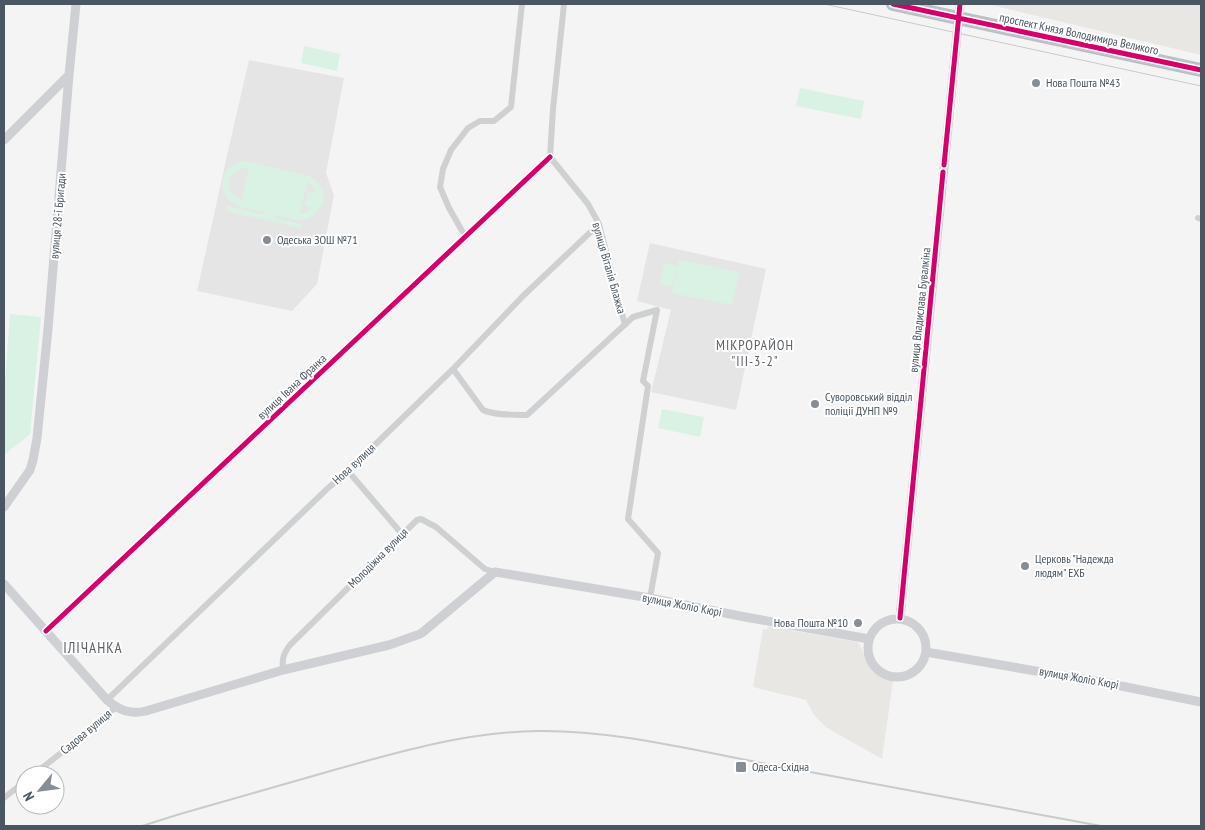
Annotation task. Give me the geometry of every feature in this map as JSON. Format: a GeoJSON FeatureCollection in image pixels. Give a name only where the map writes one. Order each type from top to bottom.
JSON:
{"type":"FeatureCollection","features":[{"type":"Feature","properties":{"kind":"highway","name":"проспект Князя Володимира Великого"},"geometry":{"type":"LineString","coordinates":[[893,4],[1201,70]]}},
{"type":"Feature","properties":{"kind":"street","name":"вулиця 28-ї Бригади"},"geometry":{"type":"LineString","coordinates":[[4,507],[30,470],[39,428],[76,4]]}},
{"type":"Feature","properties":{"kind":"street"},"geometry":{"type":"LineString","coordinates":[[464,236],[440,187],[443,169],[451,150],[468,128],[480,121],[494,121],[511,107],[522,4]]}},
{"type":"Feature","properties":{"kind":"street"},"geometry":{"type":"LineString","coordinates":[[550,156],[564,4]]}},
{"type":"Feature","properties":{"kind":"street","name":"вулиця Владислава Бувалкіна"},"geometry":{"type":"LineString","coordinates":[[900,618],[960,4]]}},
{"type":"Feature","properties":{"kind":"street"},"geometry":{"type":"LineString","coordinates":[[4,140],[69,75]]}},
{"type":"Feature","properties":{"kind":"street","name":"вулиця Івана Франка"},"geometry":{"type":"LineString","coordinates":[[46,631],[550,156]]}},
{"type":"Feature","properties":{"kind":"street","name":"вулиця Віталія Блажка"},"geometry":{"type":"LineString","coordinates":[[550,156],[588,204],[599,224],[625,325]]}},
{"type":"Feature","properties":{"kind":"street","name":"Нова вулиця"},"geometry":{"type":"LineString","coordinates":[[107,700],[298,516],[348,471],[453,369],[524,295],[599,224]]}},
{"type":"Feature","properties":{"kind":"street","name":"вулиця Віталія Блажка"},"geometry":{"type":"LineString","coordinates":[[625,325],[633,316],[657,310],[643,380],[648,386],[628,519],[658,553],[650,598]]}},
{"type":"Feature","properties":{"kind":"street"},"geometry":{"type":"LineString","coordinates":[[453,369],[483,410],[499,414],[527,415],[625,325]]}},
{"type":"Feature","properties":{"kind":"street"},"geometry":{"type":"LineString","coordinates":[[348,471],[402,534]]}},
{"type":"Feature","properties":{"kind":"street","name":"Молодіжна вулиця"},"geometry":{"type":"LineString","coordinates":[[283,670],[284,654],[290,645],[418,520],[421,519],[436,527],[485,569],[495,572]]}},
{"type":"Feature","properties":{"kind":"street"},"geometry":{"type":"LineString","coordinates":[[4,584],[107,700],[123,711],[139,713],[283,670],[389,645],[420,634],[495,572]]}},
{"type":"Feature","properties":{"kind":"street","name":"вулиця Жоліо Кюрі"},"geometry":{"type":"LineString","coordinates":[[495,572],[650,598],[869,639]]}},
{"type":"Feature","properties":{"kind":"street"},"geometry":{"type":"LineString","coordinates":[[900,618],[909,620],[923,633],[926,642],[926,652],[918,669],[910,674],[895,678],[874,666],[868,648],[869,639],[881,623],[890,619],[900,618]]}},
{"type":"Feature","properties":{"kind":"street","name":"вулиця Жоліо Кюрі"},"geometry":{"type":"LineString","coordinates":[[926,652],[1111,684],[1201,702]]}},
{"type":"Feature","properties":{"kind":"street","name":"Садова вулиця"},"geometry":{"type":"LineString","coordinates":[[46,765],[116,707]]}},
{"type":"Feature","properties":{"kind":"street"},"geometry":{"type":"LineString","coordinates":[[4,798],[15,789]]}},
{"type":"Feature","properties":{"kind":"shaded area"},"geometry":{"type":"Polygon","coordinates":[[[987,4],[1201,4],[1201,55],[987,4]]]}},
{"type":"Feature","properties":{"kind":"shaded area","name":"Одеська ЗОШ №71"},"geometry":{"type":"Polygon","coordinates":[[[249,60],[344,78],[326,173],[334,195],[317,284],[292,311],[197,291],[249,60]]]}},
{"type":"Feature","properties":{"kind":"shaded area"},"geometry":{"type":"Polygon","coordinates":[[[650,243],[766,269],[736,410],[651,392],[671,310],[637,301],[650,243]]]}},
{"type":"Feature","properties":{"kind":"shaded area"},"geometry":{"type":"Polygon","coordinates":[[[768,626],[857,642],[873,671],[880,677],[893,681],[882,759],[827,728],[814,715],[806,700],[753,687],[763,629],[767,630],[768,626]]]}},
{"type":"Feature","properties":{"kind":"green space"},"geometry":{"type":"Polygon","coordinates":[[[304,46],[340,54],[337,71],[301,63],[304,46]]]}},
{"type":"Feature","properties":{"kind":"green space"},"geometry":{"type":"Polygon","coordinates":[[[800,88],[864,101],[861,119],[796,106],[800,88]]]}},
{"type":"Feature","properties":{"kind":"green space"},"geometry":{"type":"Polygon","coordinates":[[[244,161],[310,176],[319,184],[323,192],[323,202],[318,211],[311,217],[302,220],[275,215],[275,218],[302,224],[301,228],[226,211],[227,206],[265,215],[265,212],[238,206],[230,201],[224,192],[223,182],[226,171],[237,163],[244,161]],[[244,168],[233,174],[229,183],[232,193],[242,200],[249,169],[244,168]],[[307,182],[300,214],[312,208],[305,206],[308,192],[316,193],[312,185],[307,182]]]}},
{"type":"Feature","properties":{"kind":"green space"},"geometry":{"type":"Polygon","coordinates":[[[679,260],[739,272],[732,305],[672,293],[679,260]]]}},
{"type":"Feature","properties":{"kind":"green space"},"geometry":{"type":"Polygon","coordinates":[[[664,263],[677,266],[672,287],[660,284],[664,263]]]}},
{"type":"Feature","properties":{"kind":"green space"},"geometry":{"type":"Polygon","coordinates":[[[10,314],[41,317],[30,434],[4,455],[4,396],[10,314]]]}},
{"type":"Feature","properties":{"kind":"green space"},"geometry":{"type":"Polygon","coordinates":[[[662,409],[704,417],[700,437],[658,428],[662,409]]]}},
{"type":"Feature","properties":{"kind":"tram line"},"geometry":{"type":"LineString","coordinates":[[824,4],[1201,86]]}},
{"type":"Feature","properties":{"kind":"railway"},"geometry":{"type":"LineString","coordinates":[[142,826],[359,763],[435,744],[486,735],[538,731],[624,737],[1101,826]]}},
{"type":"Feature","properties":{"kind":"cycle path"},"geometry":{"type":"LineString","coordinates":[[893,4],[1201,70]]}},
{"type":"Feature","properties":{"kind":"cycle path"},"geometry":{"type":"LineString","coordinates":[[944,165],[960,4]]}},
{"type":"Feature","properties":{"kind":"cycle path"},"geometry":{"type":"LineString","coordinates":[[46,631],[550,157]]}},
{"type":"Feature","properties":{"kind":"cycle path"},"geometry":{"type":"LineString","coordinates":[[900,618],[943,172]]}},
{"type":"Feature","properties":{"kind":"place","name":"Нова Пошта №43"},"geometry":{"type":"Point","coordinates":[1036,83]}},
{"type":"Feature","properties":{"kind":"place","name":"Одеська ЗОШ №71"},"geometry":{"type":"Point","coordinates":[267,240]}},
{"type":"Feature","properties":{"kind":"place","name":"Суворовський відділ поліції ДУНП №9"},"geometry":{"type":"Point","coordinates":[815,404]}},
{"type":"Feature","properties":{"kind":"place","name":"Церковь \"Надежда людям\" ЕХБ"},"geometry":{"type":"Point","coordinates":[1025,566]}},
{"type":"Feature","properties":{"kind":"place","name":"Нова Пошта №10"},"geometry":{"type":"Point","coordinates":[858,623]}},
{"type":"Feature","properties":{"kind":"place","name":"Одеса-Східна"},"geometry":{"type":"Point","coordinates":[741,767]}},
{"type":"Feature","properties":{"kind":"district","name":"МІКРОРАЙОН \"ІІІ-3-2\""},"geometry":{"type":"Point","coordinates":[755,354]}},
{"type":"Feature","properties":{"kind":"district","name":"ІЛІЧАНКА"},"geometry":{"type":"Point","coordinates":[93,648]}}]}
